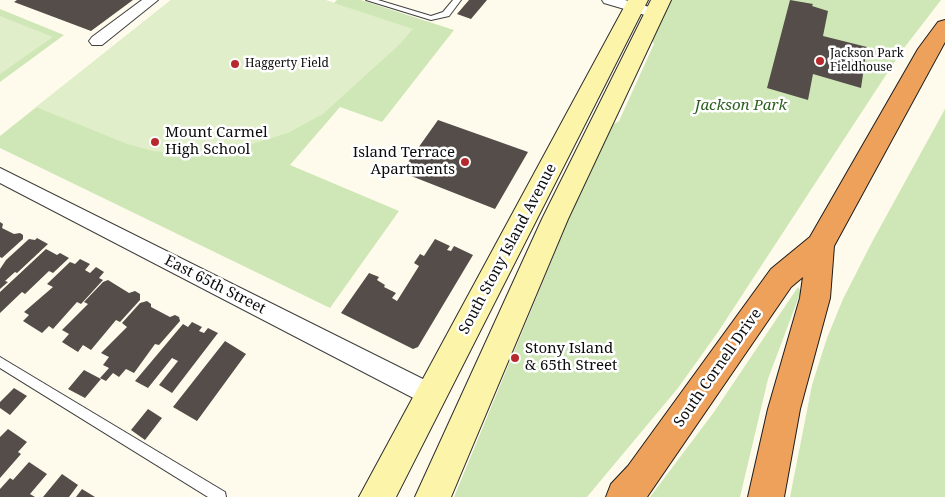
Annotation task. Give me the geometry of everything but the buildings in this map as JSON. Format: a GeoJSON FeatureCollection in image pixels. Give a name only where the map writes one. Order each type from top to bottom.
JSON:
{"type":"FeatureCollection","features":[{"type":"Feature","properties":{"kind":"highway","name":"South Cornell Drive"},"geometry":{"type":"LineString","coordinates":[[624,497],[640,478],[781,278],[820,245],[924,57],[945,26]]}},
{"type":"Feature","properties":{"kind":"highway","name":"South Cornell Drive"},"geometry":{"type":"LineString","coordinates":[[766,497],[784,409],[815,298],[820,245]]}},
{"type":"Feature","properties":{"kind":"main road","name":"South Stony Island Avenue"},"geometry":{"type":"LineString","coordinates":[[377,497],[639,4]]}},
{"type":"Feature","properties":{"kind":"main road","name":"South Stony Island Avenue"},"geometry":{"type":"LineString","coordinates":[[433,497],[555,219],[639,4]]}},
{"type":"Feature","properties":{"kind":"street"},"geometry":{"type":"LineString","coordinates":[[97,41],[151,0]]}},
{"type":"Feature","properties":{"kind":"street","name":"East 65th Street"},"geometry":{"type":"LineString","coordinates":[[0,174],[431,395]]}},
{"type":"Feature","properties":{"kind":"lane"},"geometry":{"type":"LineString","coordinates":[[370,0],[416,16],[431,18],[446,14],[457,0]]}},
{"type":"Feature","properties":{"kind":"lane"},"geometry":{"type":"LineString","coordinates":[[0,362],[220,497]]}},
{"type":"Feature","properties":{"kind":"green space","name":"Mount Carmel High School"},"geometry":{"type":"Polygon","coordinates":[[[171,0],[325,0],[334,3],[337,0],[361,0],[454,30],[382,122],[340,107],[290,165],[399,211],[330,308],[0,148],[0,136],[171,0]]]}},
{"type":"Feature","properties":{"kind":"green space","name":"Haggerty Field"},"geometry":{"type":"Polygon","coordinates":[[[171,0],[325,0],[413,29],[399,45],[323,114],[288,133],[235,149],[205,153],[153,151],[127,144],[36,107],[171,0]]]}},
{"type":"Feature","properties":{"kind":"green space","name":"Jackson Park"},"geometry":{"type":"Polygon","coordinates":[[[668,0],[941,0],[901,52],[718,332],[678,388],[587,497],[454,497],[606,129],[619,121],[654,44],[650,38],[668,0]]]}},
{"type":"Feature","properties":{"kind":"green space"},"geometry":{"type":"Polygon","coordinates":[[[0,9],[64,35],[0,82],[0,9]]]}},
{"type":"Feature","properties":{"kind":"green space"},"geometry":{"type":"Polygon","coordinates":[[[0,16],[53,37],[0,74],[0,16]]]}},
{"type":"Feature","properties":{"kind":"green space"},"geometry":{"type":"Polygon","coordinates":[[[945,109],[945,497],[790,497],[812,385],[827,338],[843,299],[872,242],[945,109]]]}},
{"type":"Feature","properties":{"kind":"green space"},"geometry":{"type":"Polygon","coordinates":[[[798,287],[801,291],[768,379],[740,497],[650,497],[714,412],[798,287]]]}},
{"type":"Feature","properties":{"kind":"place","name":"Jackson Park Fieldhouse"},"geometry":{"type":"Point","coordinates":[820,61]}},
{"type":"Feature","properties":{"kind":"place","name":"Haggerty Field"},"geometry":{"type":"Point","coordinates":[235,64]}},
{"type":"Feature","properties":{"kind":"place","name":"Mount Carmel High School"},"geometry":{"type":"Point","coordinates":[155,142]}},
{"type":"Feature","properties":{"kind":"place","name":"Island Terrace Apartments"},"geometry":{"type":"Point","coordinates":[465,162]}},
{"type":"Feature","properties":{"kind":"place","name":"Stony Island & 65th Street"},"geometry":{"type":"Point","coordinates":[515,358]}}]}
